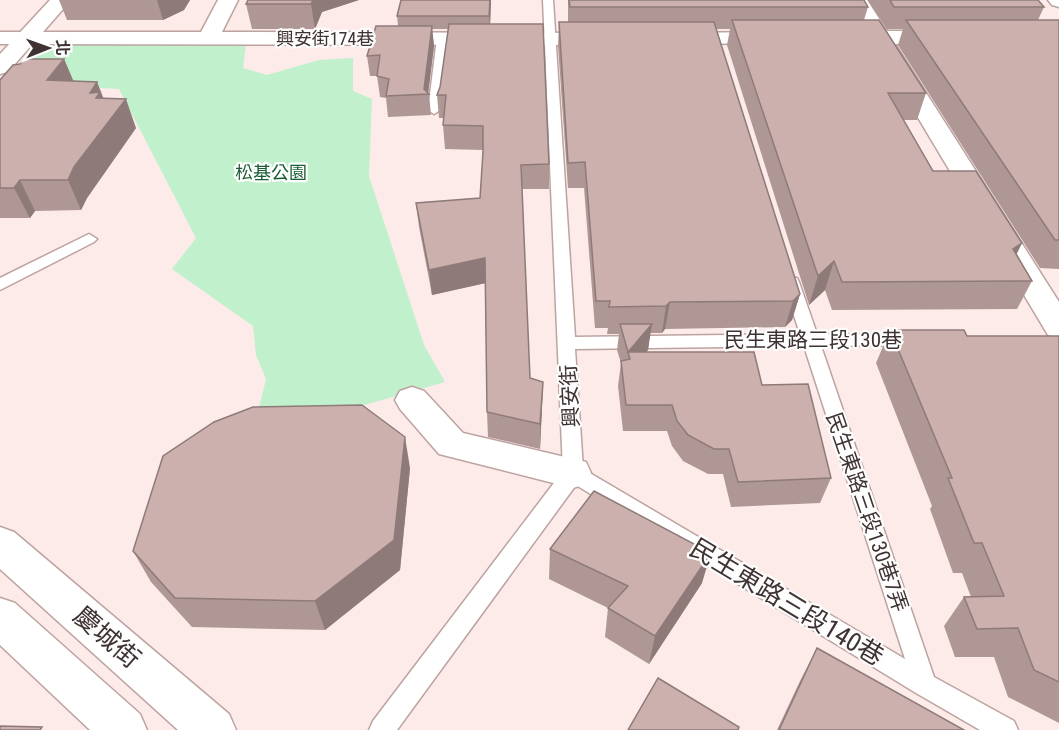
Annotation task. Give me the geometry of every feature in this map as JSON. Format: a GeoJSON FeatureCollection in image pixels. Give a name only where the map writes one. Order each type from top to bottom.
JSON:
{"type":"FeatureCollection","features":[{"type":"Feature","properties":{"kind":"street"},"geometry":{"type":"LineString","coordinates":[[0,66],[61,0]]}},
{"type":"Feature","properties":{"kind":"street"},"geometry":{"type":"LineString","coordinates":[[208,39],[228,0]]}},
{"type":"Feature","properties":{"kind":"street"},"geometry":{"type":"LineString","coordinates":[[857,0],[1055,335]]}},
{"type":"Feature","properties":{"kind":"street"},"geometry":{"type":"LineString","coordinates":[[822,38],[964,37]]}},
{"type":"Feature","properties":{"kind":"street","name":"興安街174巷"},"geometry":{"type":"LineString","coordinates":[[0,38],[619,39]]}},
{"type":"Feature","properties":{"kind":"street"},"geometry":{"type":"LineString","coordinates":[[654,39],[719,44],[787,38]]}},
{"type":"Feature","properties":{"kind":"street","name":"民生東路三段140巷"},"geometry":{"type":"LineString","coordinates":[[412,400],[452,444],[573,473]]}},
{"type":"Feature","properties":{"kind":"street","name":"慶城街"},"geometry":{"type":"LineString","coordinates":[[0,544],[213,730]]}},
{"type":"Feature","properties":{"kind":"street"},"geometry":{"type":"LineString","coordinates":[[0,617],[124,730]]}},
{"type":"Feature","properties":{"kind":"lane","name":"興安街"},"geometry":{"type":"LineString","coordinates":[[548,0],[573,473]]}},
{"type":"Feature","properties":{"kind":"lane"},"geometry":{"type":"LineString","coordinates":[[434,110],[443,38]]}},
{"type":"Feature","properties":{"kind":"lane"},"geometry":{"type":"LineString","coordinates":[[0,285],[89,239]]}},
{"type":"Feature","properties":{"kind":"lane","name":"民生東路三段130巷7弄"},"geometry":{"type":"LineString","coordinates":[[787,270],[808,339],[925,685]]}},
{"type":"Feature","properties":{"kind":"lane","name":"民生東路三段130巷"},"geometry":{"type":"LineString","coordinates":[[567,343],[922,339]]}},
{"type":"Feature","properties":{"kind":"lane"},"geometry":{"type":"LineString","coordinates":[[382,730],[573,473]]}},
{"type":"Feature","properties":{"kind":"lane","name":"民生東路三段140巷"},"geometry":{"type":"LineString","coordinates":[[573,473],[925,685],[1005,730]]}},
{"type":"Feature","properties":{"kind":"green space","name":"松基公園"},"geometry":{"type":"Polygon","coordinates":[[[246,44],[243,68],[267,75],[319,60],[353,58],[353,91],[372,99],[369,176],[424,345],[445,382],[347,410],[258,412],[266,379],[256,355],[253,326],[172,269],[196,238],[119,89],[10,83],[39,45],[246,44]]]}},
{"type":"Feature","properties":{"kind":"building"},"geometry":{"type":"Polygon","coordinates":[[[248,0],[313,0],[311,4],[246,4],[248,0]]]}},
{"type":"Feature","properties":{"kind":"building"},"geometry":{"type":"Polygon","coordinates":[[[401,0],[490,0],[489,16],[397,16],[401,0]]]}},
{"type":"Feature","properties":{"kind":"building"},"geometry":{"type":"Polygon","coordinates":[[[569,0],[864,0],[868,7],[570,7],[569,0]]]}},
{"type":"Feature","properties":{"kind":"building"},"geometry":{"type":"Polygon","coordinates":[[[890,0],[1038,0],[1044,7],[894,7],[890,0]]]}},
{"type":"Feature","properties":{"kind":"building"},"geometry":{"type":"Polygon","coordinates":[[[732,20],[879,20],[926,93],[888,93],[933,171],[976,171],[1022,243],[1013,249],[1032,281],[842,282],[834,261],[818,276],[732,20]]]}},
{"type":"Feature","properties":{"kind":"building"},"geometry":{"type":"Polygon","coordinates":[[[906,20],[1059,20],[1059,240],[1055,240],[906,20]]]}},
{"type":"Feature","properties":{"kind":"building"},"geometry":{"type":"Polygon","coordinates":[[[559,22],[714,22],[800,294],[793,301],[670,302],[666,306],[609,307],[610,301],[596,301],[585,162],[568,163],[559,22]]]}},
{"type":"Feature","properties":{"kind":"building"},"geometry":{"type":"Polygon","coordinates":[[[449,24],[543,24],[549,164],[521,165],[530,378],[543,382],[540,424],[487,412],[485,258],[429,270],[416,203],[480,198],[483,126],[443,125],[446,95],[437,95],[449,24]]]}},
{"type":"Feature","properties":{"kind":"building"},"geometry":{"type":"Polygon","coordinates":[[[376,26],[432,26],[424,89],[429,94],[386,96],[389,79],[377,76],[380,55],[367,56],[376,26]]]}},
{"type":"Feature","properties":{"kind":"building"},"geometry":{"type":"Polygon","coordinates":[[[25,59],[64,59],[47,80],[97,82],[90,93],[100,92],[96,98],[126,99],[74,167],[68,180],[20,180],[14,188],[0,188],[0,80],[13,65],[20,64],[25,59]]]}},
{"type":"Feature","properties":{"kind":"building"},"geometry":{"type":"Polygon","coordinates":[[[620,324],[652,324],[628,352],[620,324]]]}},
{"type":"Feature","properties":{"kind":"building"},"geometry":{"type":"Polygon","coordinates":[[[890,330],[964,330],[967,336],[1059,336],[1059,682],[1034,670],[1018,628],[977,629],[964,597],[1004,596],[982,543],[974,543],[948,478],[952,478],[890,330]]]}},
{"type":"Feature","properties":{"kind":"building"},"geometry":{"type":"Polygon","coordinates":[[[628,352],[754,352],[762,385],[808,384],[831,478],[738,482],[729,449],[714,449],[688,435],[677,421],[672,405],[626,405],[621,361],[630,359],[628,352]]]}},
{"type":"Feature","properties":{"kind":"building"},"geometry":{"type":"Polygon","coordinates":[[[362,405],[405,437],[394,540],[315,601],[175,598],[133,551],[163,456],[214,422],[253,407],[362,405]]]}},
{"type":"Feature","properties":{"kind":"building"},"geometry":{"type":"Polygon","coordinates":[[[594,491],[711,553],[655,636],[608,608],[628,586],[550,549],[594,491]]]}},
{"type":"Feature","properties":{"kind":"building"},"geometry":{"type":"Polygon","coordinates":[[[817,648],[964,730],[779,730],[817,648]]]}},
{"type":"Feature","properties":{"kind":"building"},"geometry":{"type":"Polygon","coordinates":[[[658,678],[739,727],[738,730],[628,730],[658,678]]]}},
{"type":"Feature","properties":{"kind":"building"},"geometry":{"type":"Polygon","coordinates":[[[0,726],[42,727],[40,730],[0,730],[0,726]]]}}]}
